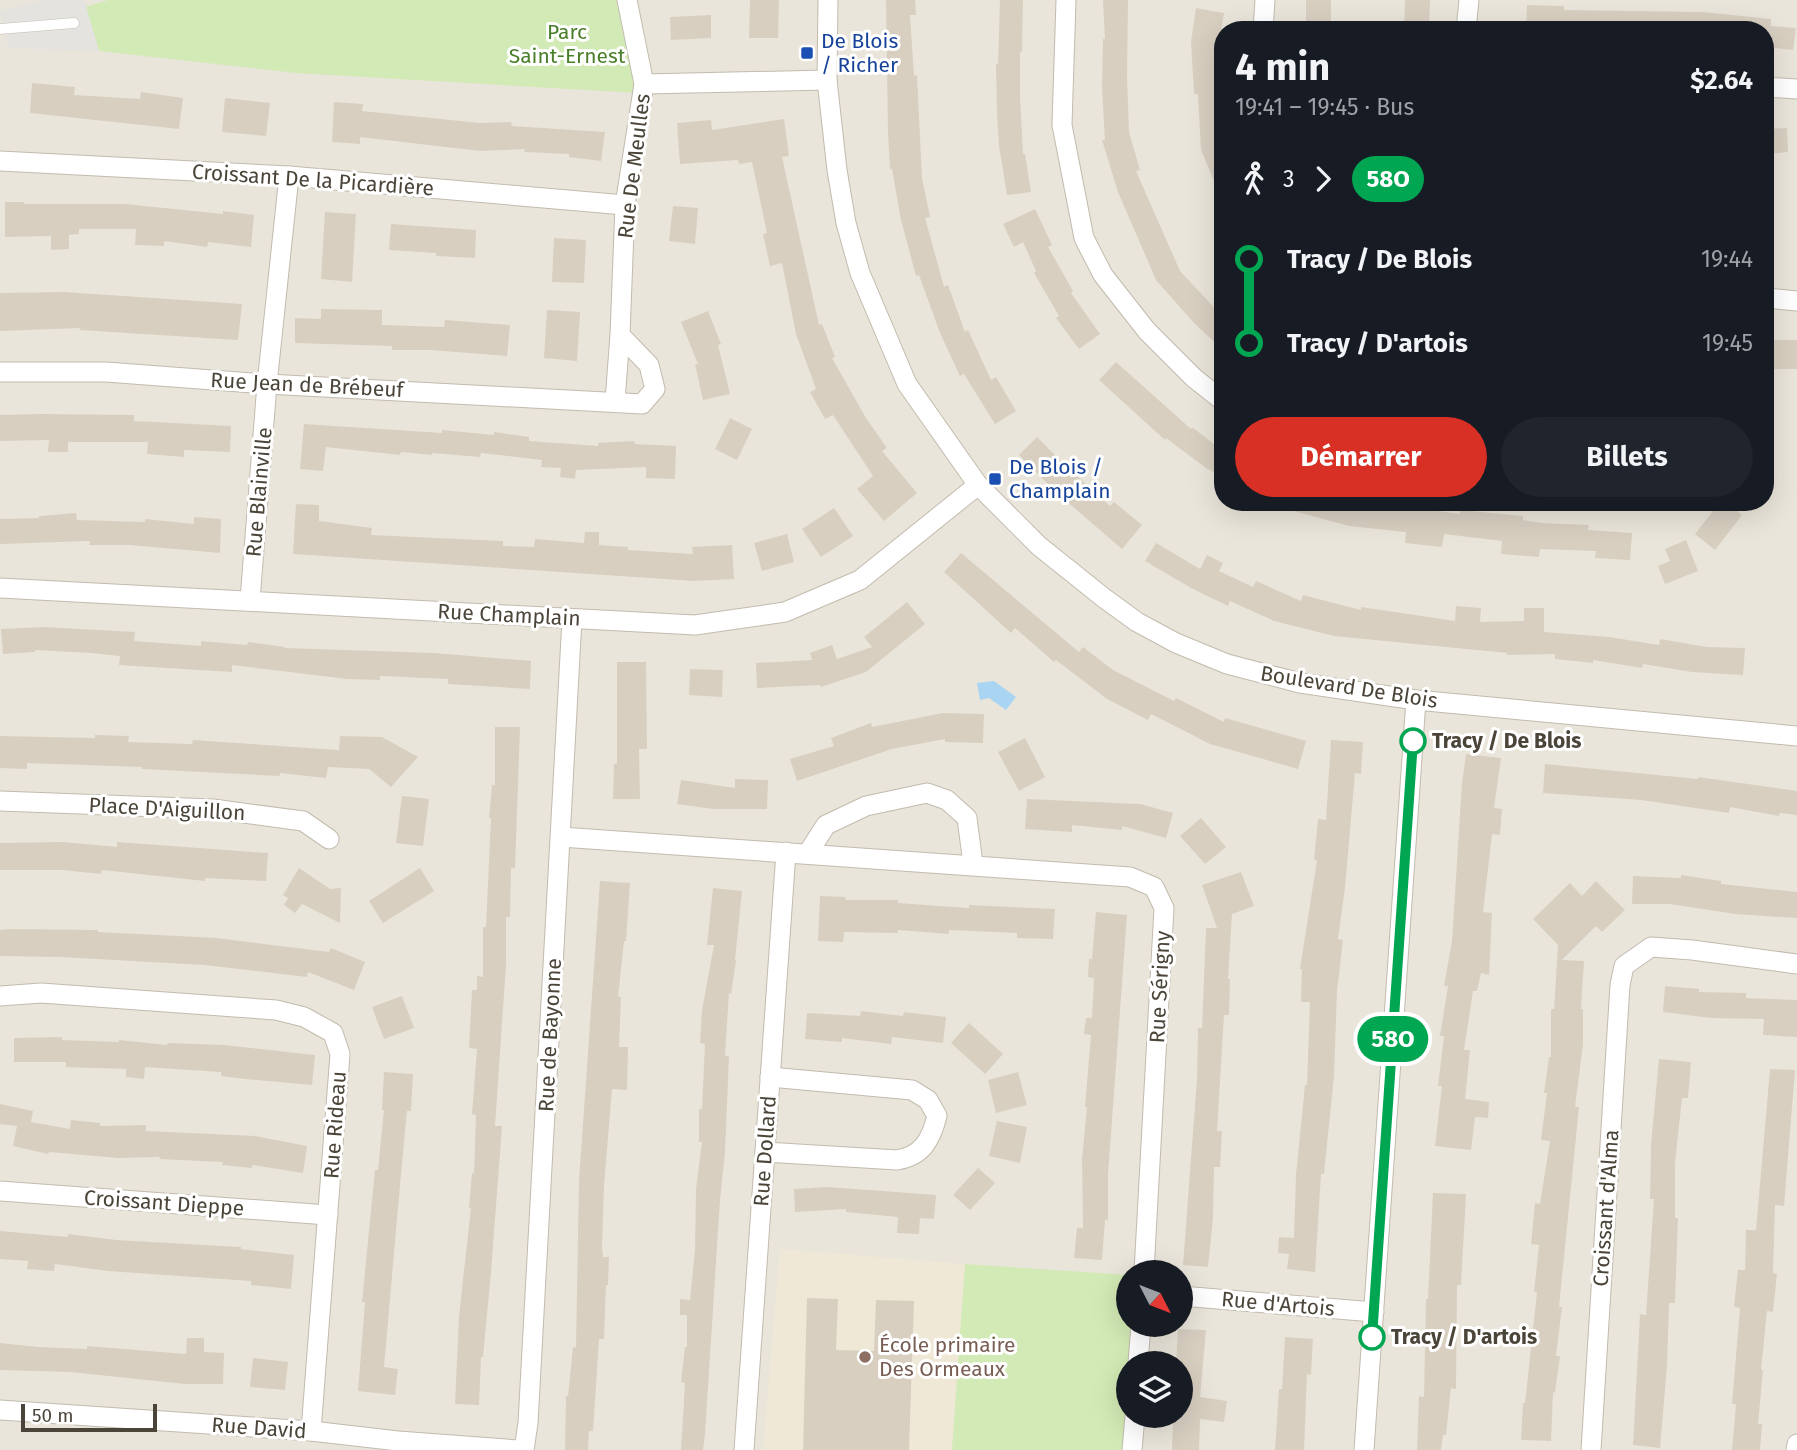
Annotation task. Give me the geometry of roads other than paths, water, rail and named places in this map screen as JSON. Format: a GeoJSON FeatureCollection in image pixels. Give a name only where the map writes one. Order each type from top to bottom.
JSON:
{"type":"FeatureCollection","features":[{"type":"Feature","properties":{"kind":"street","name":"Rue De Meulles"},"geometry":{"type":"LineString","coordinates":[[615,401],[625,205],[644,84],[627,0]]}},
{"type":"Feature","properties":{"kind":"street","name":"Boulevard De Blois"},"geometry":{"type":"LineString","coordinates":[[828,0],[827,80],[846,223],[860,273],[907,384],[978,485],[1039,546],[1071,572],[1137,622],[1176,643],[1227,664],[1279,678],[1416,700],[1797,736]]}},
{"type":"Feature","properties":{"kind":"street"},"geometry":{"type":"LineString","coordinates":[[1066,0],[1062,125],[1084,239],[1103,275],[1147,331],[1194,378],[1214,394]]}},
{"type":"Feature","properties":{"kind":"street"},"geometry":{"type":"LineString","coordinates":[[1264,21],[1265,0]]}},
{"type":"Feature","properties":{"kind":"street"},"geometry":{"type":"LineString","coordinates":[[1467,21],[1469,0]]}},
{"type":"Feature","properties":{"kind":"street"},"geometry":{"type":"LineString","coordinates":[[644,84],[827,80]]}},
{"type":"Feature","properties":{"kind":"street"},"geometry":{"type":"LineString","coordinates":[[1774,88],[1797,89]]}},
{"type":"Feature","properties":{"kind":"street","name":"Croissant De la Picardière"},"geometry":{"type":"LineString","coordinates":[[0,161],[289,176],[625,205]]}},
{"type":"Feature","properties":{"kind":"street","name":"Rue Blainville"},"geometry":{"type":"LineString","coordinates":[[250,600],[267,384],[289,176]]}},
{"type":"Feature","properties":{"kind":"street"},"geometry":{"type":"LineString","coordinates":[[1774,299],[1797,301]]}},
{"type":"Feature","properties":{"kind":"street"},"geometry":{"type":"LineString","coordinates":[[615,401],[642,404],[655,390],[649,365],[620,335]]}},
{"type":"Feature","properties":{"kind":"street","name":"Rue Jean de Brébeuf"},"geometry":{"type":"LineString","coordinates":[[0,372],[106,372],[267,384],[615,401]]}},
{"type":"Feature","properties":{"kind":"street","name":"Rue Champlain"},"geometry":{"type":"LineString","coordinates":[[0,588],[695,625],[785,612],[860,580],[978,485]]}},
{"type":"Feature","properties":{"kind":"street","name":"Rue de Bayonne"},"geometry":{"type":"LineString","coordinates":[[524,1450],[572,619]]}},
{"type":"Feature","properties":{"kind":"street"},"geometry":{"type":"LineString","coordinates":[[1364,1450],[1416,700]]}},
{"type":"Feature","properties":{"kind":"street"},"geometry":{"type":"LineString","coordinates":[[807,853],[826,825],[866,806],[928,793],[947,800],[967,818],[973,864]]}},
{"type":"Feature","properties":{"kind":"street","name":"Place D'Aiguillon"},"geometry":{"type":"LineString","coordinates":[[0,801],[213,808],[303,821],[329,839]]}},
{"type":"Feature","properties":{"kind":"street","name":"Rue Sérigny"},"geometry":{"type":"LineString","coordinates":[[561,836],[1130,877],[1154,887],[1164,908],[1145,1260]]}},
{"type":"Feature","properties":{"kind":"street","name":"Rue Dollard"},"geometry":{"type":"LineString","coordinates":[[744,1450],[786,852]]}},
{"type":"Feature","properties":{"kind":"street","name":"Croissant d'Alma"},"geometry":{"type":"LineString","coordinates":[[1591,1450],[1620,985],[1624,966],[1651,947],[1797,964]]}},
{"type":"Feature","properties":{"kind":"street","name":"Rue Rideau"},"geometry":{"type":"LineString","coordinates":[[0,996],[41,993],[276,1010],[304,1017],[333,1033],[340,1054],[311,1431]]}},
{"type":"Feature","properties":{"kind":"street"},"geometry":{"type":"LineString","coordinates":[[765,1152],[897,1160],[910,1157],[926,1144],[932,1135],[937,1116],[928,1100],[912,1090],[770,1077]]}},
{"type":"Feature","properties":{"kind":"street","name":"Croissant Dieppe"},"geometry":{"type":"LineString","coordinates":[[0,1191],[328,1215]]}},
{"type":"Feature","properties":{"kind":"street","name":"Rue d'Artois"},"geometry":{"type":"LineString","coordinates":[[1194,1297],[1374,1311]]}},
{"type":"Feature","properties":{"kind":"street","name":"Rue David"},"geometry":{"type":"LineString","coordinates":[[0,1410],[311,1431],[518,1450]]}},
{"type":"Feature","properties":{"kind":"street"},"geometry":{"type":"LineString","coordinates":[[1132,1450],[1134,1428]]}},
{"type":"Feature","properties":{"kind":"street"},"geometry":{"type":"LineString","coordinates":[[1796,1450],[1797,1444]]}},
{"type":"Feature","properties":{"kind":"lane"},"geometry":{"type":"LineString","coordinates":[[0,29],[74,23]]}},
{"type":"Feature","properties":{"kind":"water"},"geometry":{"type":"Polygon","coordinates":[[[994,681],[1016,697],[1006,710],[989,698],[980,700],[977,683],[994,681]]]}},
{"type":"Feature","properties":{"kind":"place","name":"De Blois / Richer"},"geometry":{"type":"Point","coordinates":[807,53]}},
{"type":"Feature","properties":{"kind":"place","name":"De Blois / Champlain"},"geometry":{"type":"Point","coordinates":[995,479]}},
{"type":"Feature","properties":{"kind":"place","name":"Tracy / De Blois"},"geometry":{"type":"Point","coordinates":[1413,741]}},
{"type":"Feature","properties":{"kind":"place","name":"Tracy / D'artois"},"geometry":{"type":"Point","coordinates":[1372,1337]}},
{"type":"Feature","properties":{"kind":"place","name":"École primaire Des Ormeaux"},"geometry":{"type":"Point","coordinates":[865,1357]}},
{"type":"Feature","properties":{"kind":"park label","name":"Parc Saint-Ernest"},"geometry":{"type":"Point","coordinates":[567,44]}}]}
